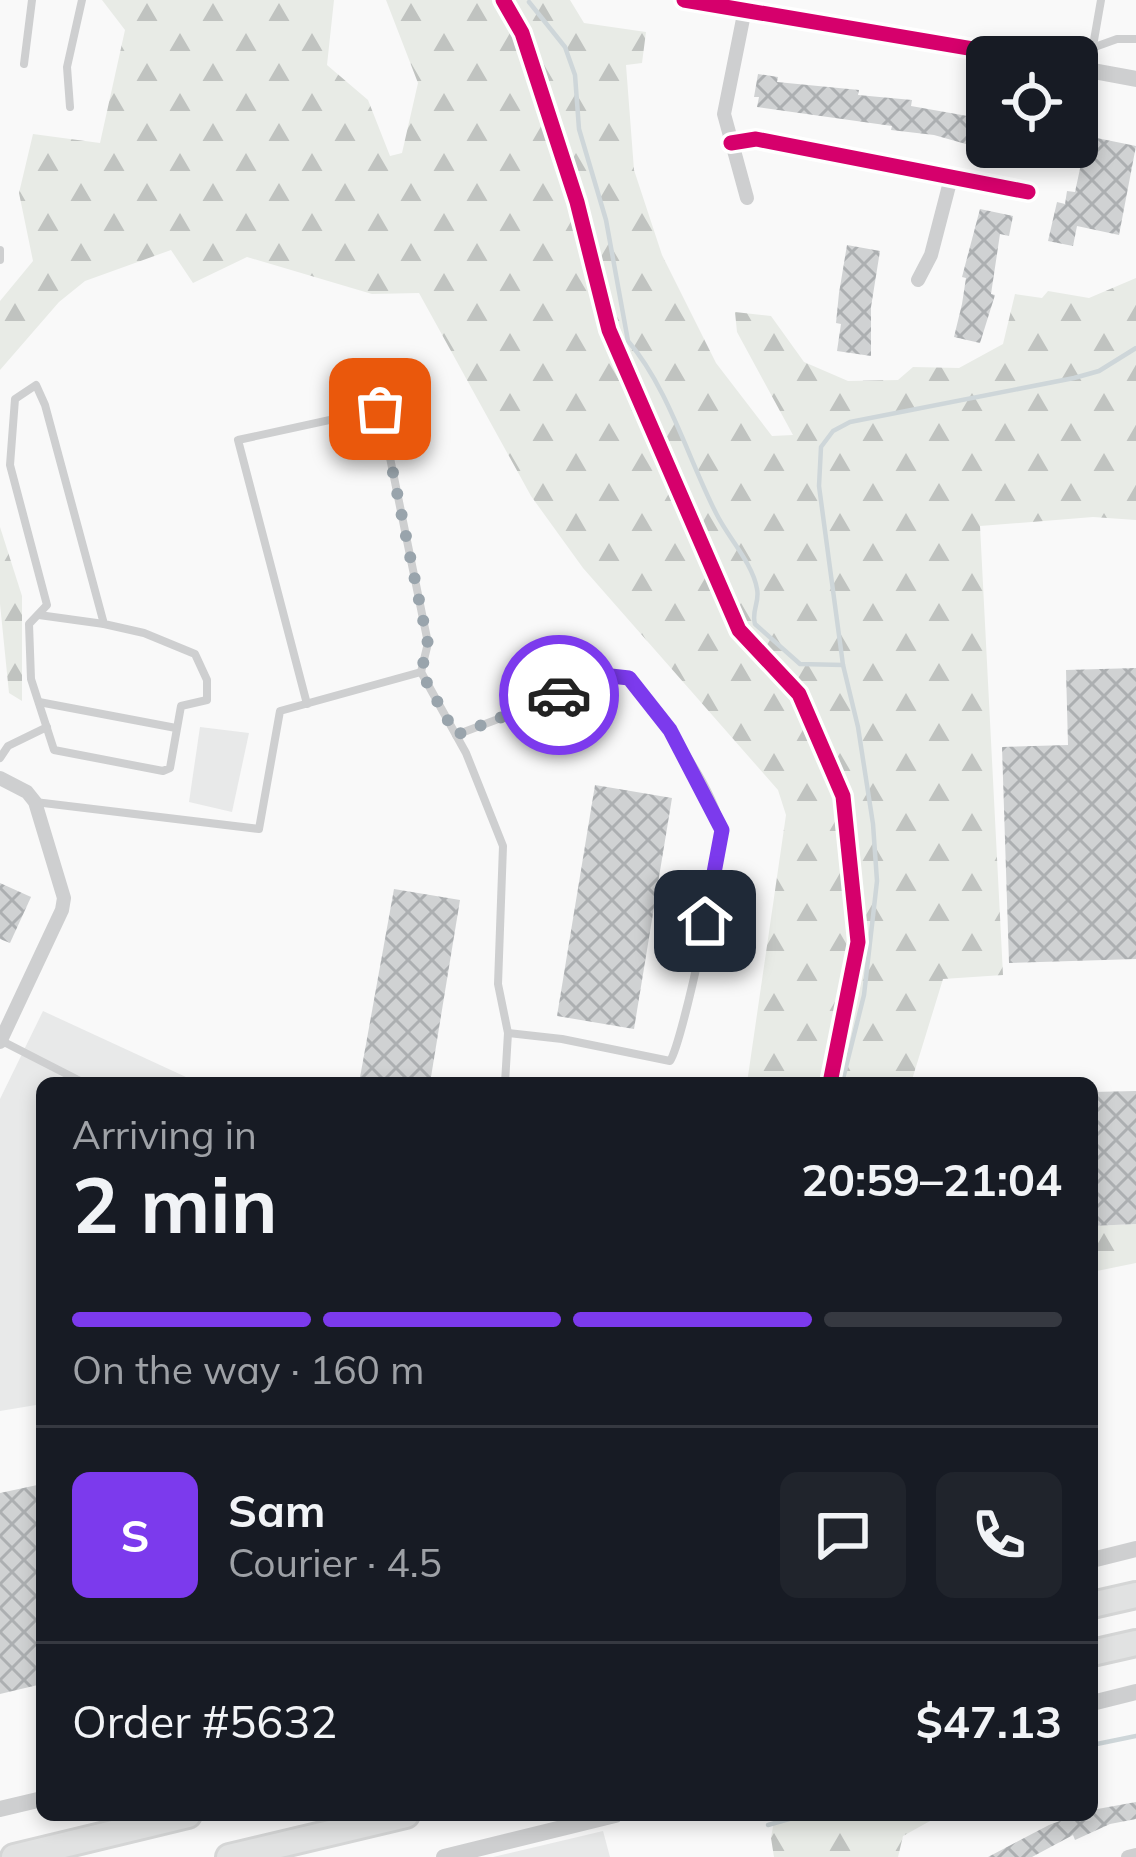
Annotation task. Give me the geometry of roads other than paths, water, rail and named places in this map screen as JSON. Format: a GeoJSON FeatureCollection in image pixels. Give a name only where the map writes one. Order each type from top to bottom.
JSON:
{"type":"FeatureCollection","features":[{"type":"Feature","properties":{"kind":"highway"},"geometry":{"type":"LineString","coordinates":[[1098,1604],[1136,1594]]}},
{"type":"Feature","properties":{"kind":"highway"},"geometry":{"type":"LineString","coordinates":[[1098,1652],[1136,1643]]}},
{"type":"Feature","properties":{"kind":"highway"},"geometry":{"type":"LineString","coordinates":[[14,1857],[163,1821]]}},
{"type":"Feature","properties":{"kind":"highway"},"geometry":{"type":"LineString","coordinates":[[229,1857],[381,1821]]}},
{"type":"Feature","properties":{"kind":"street"},"geometry":{"type":"LineString","coordinates":[[684,0],[966,47]]}},
{"type":"Feature","properties":{"kind":"street"},"geometry":{"type":"LineString","coordinates":[[745,9],[724,114],[747,198]]}},
{"type":"Feature","properties":{"kind":"street"},"geometry":{"type":"LineString","coordinates":[[1098,72],[1136,79]]}},
{"type":"Feature","properties":{"kind":"street"},"geometry":{"type":"LineString","coordinates":[[731,143],[756,139],[1028,192]]}},
{"type":"Feature","properties":{"kind":"street"},"geometry":{"type":"LineString","coordinates":[[918,280],[931,255],[951,178]]}},
{"type":"Feature","properties":{"kind":"street"},"geometry":{"type":"LineString","coordinates":[[0,778],[27,792],[35,802],[64,898],[0,1041]]}},
{"type":"Feature","properties":{"kind":"street"},"geometry":{"type":"LineString","coordinates":[[1098,1558],[1136,1549]]}},
{"type":"Feature","properties":{"kind":"street"},"geometry":{"type":"LineString","coordinates":[[1098,1701],[1136,1692]]}},
{"type":"Feature","properties":{"kind":"street"},"geometry":{"type":"LineString","coordinates":[[0,1809],[36,1800]]}},
{"type":"Feature","properties":{"kind":"street"},"geometry":{"type":"LineString","coordinates":[[444,1857],[591,1821]]}},
{"type":"Feature","properties":{"kind":"lane"},"geometry":{"type":"LineString","coordinates":[[24,64],[32,0]]}},
{"type":"Feature","properties":{"kind":"lane"},"geometry":{"type":"LineString","coordinates":[[70,107],[68,68],[82,0]]}},
{"type":"Feature","properties":{"kind":"lane"},"geometry":{"type":"LineString","coordinates":[[1095,36],[1101,0]]}},
{"type":"Feature","properties":{"kind":"lane"},"geometry":{"type":"LineString","coordinates":[[1098,46],[1136,39]]}},
{"type":"Feature","properties":{"kind":"lane"},"geometry":{"type":"LineString","coordinates":[[0,250],[0,260]]}},
{"type":"Feature","properties":{"kind":"lane"},"geometry":{"type":"LineString","coordinates":[[37,615],[144,633],[195,654],[207,680],[207,700],[181,706],[170,768],[163,771],[54,750],[31,679],[29,625],[37,615],[47,605],[10,465],[15,399],[36,386],[104,624]]}},
{"type":"Feature","properties":{"kind":"lane"},"geometry":{"type":"LineString","coordinates":[[307,704],[238,440],[380,409],[428,644],[421,672],[456,735],[503,846],[498,983],[508,1033],[505,1077]]}},
{"type":"Feature","properties":{"kind":"lane"},"geometry":{"type":"LineString","coordinates":[[35,802],[259,829],[280,712],[421,672]]}},
{"type":"Feature","properties":{"kind":"lane"},"geometry":{"type":"LineString","coordinates":[[456,735],[611,676],[629,678],[670,730],[722,830],[687,1013],[670,1061],[508,1033]]}},
{"type":"Feature","properties":{"kind":"lane"},"geometry":{"type":"LineString","coordinates":[[39,702],[176,728]]}},
{"type":"Feature","properties":{"kind":"lane"},"geometry":{"type":"LineString","coordinates":[[0,758],[8,746],[47,728]]}},
{"type":"Feature","properties":{"kind":"lane"},"geometry":{"type":"LineString","coordinates":[[0,1041],[72,1077]]}},
{"type":"Feature","properties":{"kind":"waterway"},"geometry":{"type":"LineString","coordinates":[[529,2],[565,47],[575,75],[579,129],[606,220],[628,341],[655,380],[717,515],[751,570],[758,594],[755,624],[800,664],[843,665]]}},
{"type":"Feature","properties":{"kind":"waterway"},"geometry":{"type":"LineString","coordinates":[[844,1077],[864,995],[877,881],[873,824],[843,665],[819,486],[821,447],[833,431],[850,422],[1074,378],[1099,371],[1136,348]]}},
{"type":"Feature","properties":{"kind":"waterway"},"geometry":{"type":"LineString","coordinates":[[1098,1744],[1136,1736]]}},
{"type":"Feature","properties":{"kind":"waterway"},"geometry":{"type":"LineString","coordinates":[[768,1825],[782,1821]]}}]}
